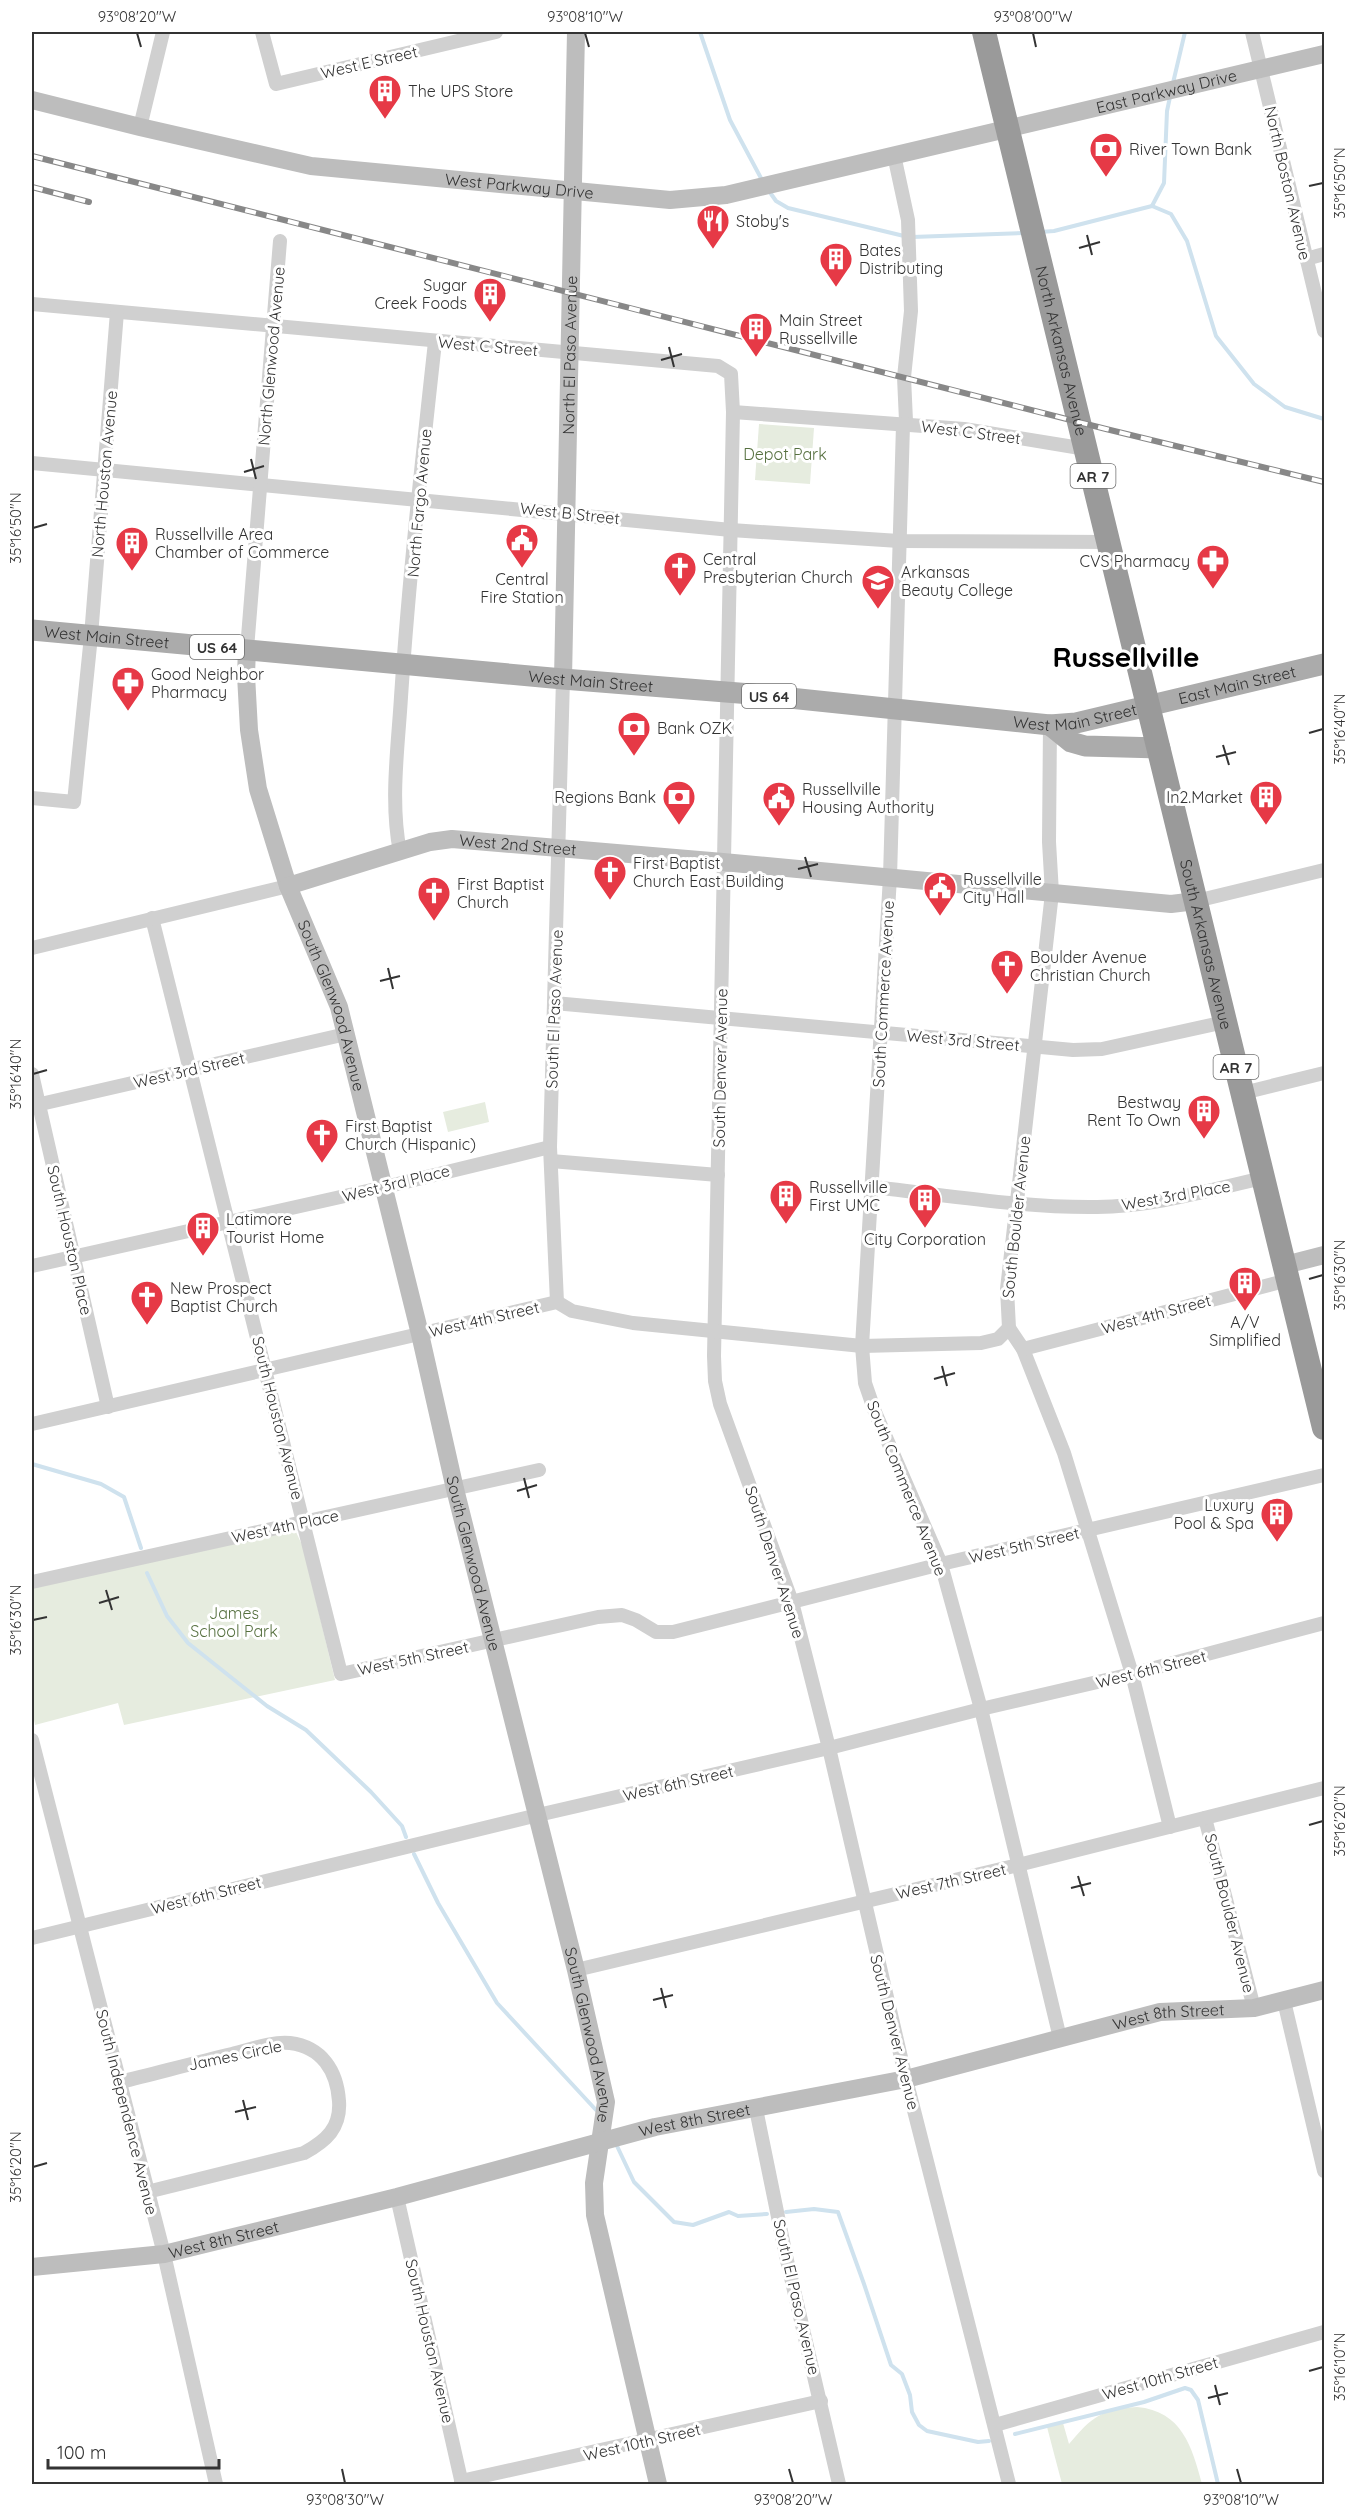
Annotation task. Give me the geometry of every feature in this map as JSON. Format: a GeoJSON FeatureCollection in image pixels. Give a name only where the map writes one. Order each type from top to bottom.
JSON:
{"type":"FeatureCollection","features":[{"type":"Feature","properties":{"kind":"highway","name":"North Arkansas Avenue"},"geometry":{"type":"LineString","coordinates":[[984,32],[1150,706]]}},
{"type":"Feature","properties":{"kind":"highway","name":"South Arkansas Avenue"},"geometry":{"type":"LineString","coordinates":[[1150,706],[1324,1428]]}},
{"type":"Feature","properties":{"kind":"main road","name":"West Main Street"},"geometry":{"type":"LineString","coordinates":[[32,630],[563,680],[726,692],[1050,725],[1076,723],[1150,706]]}},
{"type":"Feature","properties":{"kind":"main road","name":"East Main Street"},"geometry":{"type":"LineString","coordinates":[[1150,706],[1324,664]]}},
{"type":"Feature","properties":{"kind":"main road"},"geometry":{"type":"LineString","coordinates":[[1050,725],[1071,742],[1085,747],[1160,748]]}},
{"type":"Feature","properties":{"kind":"street"},"geometry":{"type":"LineString","coordinates":[[140,127],[163,32]]}},
{"type":"Feature","properties":{"kind":"street","name":"West E Street"},"geometry":{"type":"LineString","coordinates":[[262,32],[276,84],[496,32]]}},
{"type":"Feature","properties":{"kind":"street","name":"North El Paso Avenue"},"geometry":{"type":"LineString","coordinates":[[563,680],[576,32]]}},
{"type":"Feature","properties":{"kind":"street","name":"North Boston Avenue"},"geometry":{"type":"LineString","coordinates":[[1252,32],[1324,331]]}},
{"type":"Feature","properties":{"kind":"street","name":"East Parkway Drive"},"geometry":{"type":"LineString","coordinates":[[1008,128],[1324,54]]}},
{"type":"Feature","properties":{"kind":"street","name":"West Parkway Drive"},"geometry":{"type":"LineString","coordinates":[[32,100],[311,166],[636,199],[670,200],[717,196],[755,188],[1008,128]]}},
{"type":"Feature","properties":{"kind":"street","name":"South Commerce Avenue"},"geometry":{"type":"LineString","coordinates":[[894,155],[908,220],[911,311],[904,377],[906,421],[903,425],[890,877],[862,1346],[865,1383],[875,1412],[942,1564],[981,1709],[1060,2038]]}},
{"type":"Feature","properties":{"kind":"street","name":"North Glenwood Avenue"},"geometry":{"type":"LineString","coordinates":[[247,649],[280,241]]}},
{"type":"Feature","properties":{"kind":"street"},"geometry":{"type":"LineString","coordinates":[[1306,259],[1324,254]]}},
{"type":"Feature","properties":{"kind":"street","name":"West C Street"},"geometry":{"type":"LineString","coordinates":[[32,304],[718,366],[731,374],[733,412],[964,429],[1086,449]]}},
{"type":"Feature","properties":{"kind":"street","name":"North Houston Avenue"},"geometry":{"type":"LineString","coordinates":[[91,636],[117,312]]}},
{"type":"Feature","properties":{"kind":"street","name":"North Fargo Avenue"},"geometry":{"type":"LineString","coordinates":[[400,852],[395,814],[395,784],[403,664],[435,342]]}},
{"type":"Feature","properties":{"kind":"street","name":"South Denver Avenue"},"geometry":{"type":"LineString","coordinates":[[733,412],[715,1381],[720,1404],[792,1602],[829,1748],[906,2079],[1009,2484]]}},
{"type":"Feature","properties":{"kind":"street","name":"West B Street"},"geometry":{"type":"LineString","coordinates":[[32,463],[566,512],[731,530],[899,542],[1110,542]]}},
{"type":"Feature","properties":{"kind":"street"},"geometry":{"type":"LineString","coordinates":[[32,798],[74,801],[91,636]]}},
{"type":"Feature","properties":{"kind":"street","name":"South Glenwood Avenue"},"geometry":{"type":"LineString","coordinates":[[247,649],[249,730],[258,789],[288,886],[339,1006],[385,1187],[455,1489],[576,1970],[606,2102],[602,2143],[594,2183],[595,2215],[657,2484]]}},
{"type":"Feature","properties":{"kind":"street","name":"South El Paso Avenue"},"geometry":{"type":"LineString","coordinates":[[557,1302],[550,1146],[563,680]]}},
{"type":"Feature","properties":{"kind":"street","name":"South Boulder Avenue"},"geometry":{"type":"LineString","coordinates":[[1009,1328],[1007,1289],[1052,893],[1049,842],[1050,725]]}},
{"type":"Feature","properties":{"kind":"street","name":"West 2nd Street"},"geometry":{"type":"LineString","coordinates":[[32,948],[288,886],[430,842],[452,839],[1171,904],[1196,901]]}},
{"type":"Feature","properties":{"kind":"street"},"geometry":{"type":"LineString","coordinates":[[1196,901],[1324,870]]}},
{"type":"Feature","properties":{"kind":"street","name":"South Houston Avenue"},"geometry":{"type":"LineString","coordinates":[[152,918],[341,1674]]}},
{"type":"Feature","properties":{"kind":"street","name":"West 3rd Street"},"geometry":{"type":"LineString","coordinates":[[554,1003],[1035,1047],[1102,1050],[1226,1022]]}},
{"type":"Feature","properties":{"kind":"street","name":"West 3rd Street"},"geometry":{"type":"LineString","coordinates":[[35,1106],[346,1034]]}},
{"type":"Feature","properties":{"kind":"street"},"geometry":{"type":"LineString","coordinates":[[1243,1093],[1324,1073]]}},
{"type":"Feature","properties":{"kind":"street","name":"South Houston Place"},"geometry":{"type":"LineString","coordinates":[[32,1074],[35,1106],[74,1257],[108,1407]]}},
{"type":"Feature","properties":{"kind":"street","name":"West 3rd Place"},"geometry":{"type":"LineString","coordinates":[[32,1266],[385,1187],[550,1146]]}},
{"type":"Feature","properties":{"kind":"street"},"geometry":{"type":"LineString","coordinates":[[551,1161],[718,1175]]}},
{"type":"Feature","properties":{"kind":"street","name":"West 3rd Place"},"geometry":{"type":"LineString","coordinates":[[873,1187],[1099,1208],[1154,1202],[1263,1178]]}},
{"type":"Feature","properties":{"kind":"street"},"geometry":{"type":"LineString","coordinates":[[1286,1272],[1324,1255]]}},
{"type":"Feature","properties":{"kind":"street","name":"West 4th Street"},"geometry":{"type":"LineString","coordinates":[[1023,1349],[1286,1272]]}},
{"type":"Feature","properties":{"kind":"street","name":"West 4th Street"},"geometry":{"type":"LineString","coordinates":[[32,1424],[557,1302],[572,1311],[633,1323],[862,1346],[981,1343],[998,1339],[1009,1328]]}},
{"type":"Feature","properties":{"kind":"street"},"geometry":{"type":"LineString","coordinates":[[1009,1328],[1023,1349],[1064,1453],[1132,1674],[1170,1827]]}},
{"type":"Feature","properties":{"kind":"street","name":"West 4th Place"},"geometry":{"type":"LineString","coordinates":[[32,1582],[539,1470]]}},
{"type":"Feature","properties":{"kind":"street","name":"West 5th Street"},"geometry":{"type":"LineString","coordinates":[[341,1674],[598,1617],[622,1615],[656,1632],[673,1632],[942,1564],[1324,1474]]}},
{"type":"Feature","properties":{"kind":"street","name":"West 6th Street"},"geometry":{"type":"LineString","coordinates":[[32,1938],[538,1815],[829,1748],[981,1709],[1132,1674],[1324,1623]]}},
{"type":"Feature","properties":{"kind":"street","name":"South Independence Avenue"},"geometry":{"type":"LineString","coordinates":[[32,1740],[34,1757],[164,2254],[216,2484]]}},
{"type":"Feature","properties":{"kind":"street","name":"West 7th Street"},"geometry":{"type":"LineString","coordinates":[[576,1970],[1324,1788]]}},
{"type":"Feature","properties":{"kind":"street","name":"South Boulder Avenue"},"geometry":{"type":"LineString","coordinates":[[1206,1818],[1254,2008]]}},
{"type":"Feature","properties":{"kind":"street","name":"West 8th Street"},"geometry":{"type":"LineString","coordinates":[[32,2267],[164,2254],[397,2197],[655,2127],[906,2079],[1160,2012],[1254,2008],[1324,1990]]}},
{"type":"Feature","properties":{"kind":"street"},"geometry":{"type":"LineString","coordinates":[[1284,2001],[1324,2171]]}},
{"type":"Feature","properties":{"kind":"street","name":"James Circle"},"geometry":{"type":"LineString","coordinates":[[120,2082],[260,2047],[289,2043],[318,2053],[329,2065],[337,2084],[338,2122],[328,2138],[319,2145],[304,2153],[147,2192]]}},
{"type":"Feature","properties":{"kind":"street","name":"South El Paso Avenue"},"geometry":{"type":"LineString","coordinates":[[756,2109],[786,2256],[839,2484]]}},
{"type":"Feature","properties":{"kind":"street","name":"South Houston Avenue"},"geometry":{"type":"LineString","coordinates":[[397,2197],[462,2483]]}},
{"type":"Feature","properties":{"kind":"street","name":"West 10th Street"},"geometry":{"type":"LineString","coordinates":[[995,2425],[1324,2332]]}},
{"type":"Feature","properties":{"kind":"street","name":"West 10th Street"},"geometry":{"type":"LineString","coordinates":[[462,2483],[821,2401]]}},
{"type":"Feature","properties":{"kind":"green space","name":"Depot Park"},"geometry":{"type":"Polygon","coordinates":[[[759,424],[814,428],[810,484],[755,480],[759,424]]]}},
{"type":"Feature","properties":{"kind":"green space"},"geometry":{"type":"Polygon","coordinates":[[[485,1102],[489,1122],[448,1132],[443,1112],[485,1102]]]}},
{"type":"Feature","properties":{"kind":"green space","name":"James School Park"},"geometry":{"type":"Polygon","coordinates":[[[284,1531],[296,1532],[303,1547],[335,1680],[124,1725],[118,1703],[35,1725],[32,1710],[32,1587],[284,1531]]]}},
{"type":"Feature","properties":{"kind":"green space"},"geometry":{"type":"Polygon","coordinates":[[[1137,2407],[1152,2410],[1175,2423],[1189,2444],[1202,2484],[1062,2484],[1047,2427],[1063,2423],[1069,2444],[1084,2427],[1098,2416],[1114,2410],[1137,2407]]]}},
{"type":"Feature","properties":{"kind":"waterway"},"geometry":{"type":"LineString","coordinates":[[700,32],[730,120],[762,180]]}},
{"type":"Feature","properties":{"kind":"waterway"},"geometry":{"type":"LineString","coordinates":[[1173,83],[1185,32]]}},
{"type":"Feature","properties":{"kind":"waterway"},"geometry":{"type":"LineString","coordinates":[[1152,206],[1164,183],[1167,111],[1170,97]]}},
{"type":"Feature","properties":{"kind":"waterway"},"geometry":{"type":"LineString","coordinates":[[769,191],[776,201],[788,208],[904,236]]}},
{"type":"Feature","properties":{"kind":"waterway"},"geometry":{"type":"LineString","coordinates":[[1040,232],[1054,231],[1152,206],[1171,214],[1187,241],[1216,336],[1254,384],[1285,407],[1324,419]]}},
{"type":"Feature","properties":{"kind":"waterway"},"geometry":{"type":"LineString","coordinates":[[912,237],[1024,233]]}},
{"type":"Feature","properties":{"kind":"waterway"},"geometry":{"type":"LineString","coordinates":[[32,1464],[101,1484],[124,1497],[141,1548]]}},
{"type":"Feature","properties":{"kind":"waterway"},"geometry":{"type":"LineString","coordinates":[[147,1573],[167,1616],[188,1643],[267,1706],[306,1730],[371,1792],[402,1826],[406,1837]]}},
{"type":"Feature","properties":{"kind":"waterway"},"geometry":{"type":"LineString","coordinates":[[414,1854],[438,1903],[497,2003],[596,2110]]}},
{"type":"Feature","properties":{"kind":"waterway"},"geometry":{"type":"LineString","coordinates":[[617,2146],[634,2182],[674,2222],[693,2225],[729,2212],[738,2216],[767,2214]]}},
{"type":"Feature","properties":{"kind":"waterway"},"geometry":{"type":"LineString","coordinates":[[786,2212],[814,2209],[838,2212],[891,2365],[902,2374],[910,2395],[912,2412],[919,2425],[927,2431],[978,2442],[989,2441]]}},
{"type":"Feature","properties":{"kind":"waterway"},"geometry":{"type":"LineString","coordinates":[[1015,2434],[1144,2402],[1185,2388],[1191,2390],[1198,2400],[1218,2484]]}},
{"type":"Feature","properties":{"kind":"railway"},"geometry":{"type":"LineString","coordinates":[[32,156],[1106,429],[1324,482]]}},
{"type":"Feature","properties":{"kind":"railway"},"geometry":{"type":"LineString","coordinates":[[32,187],[89,202]]}},
{"type":"Feature","properties":{"kind":"place","name":"The UPS Store"},"geometry":{"type":"Point","coordinates":[385,120]}},
{"type":"Feature","properties":{"kind":"place","name":"River Town Bank"},"geometry":{"type":"Point","coordinates":[1106,178]}},
{"type":"Feature","properties":{"kind":"place","name":"Stoby's"},"geometry":{"type":"Point","coordinates":[713,250]}},
{"type":"Feature","properties":{"kind":"place","name":"Bates Distributing"},"geometry":{"type":"Point","coordinates":[836,288]}},
{"type":"Feature","properties":{"kind":"place","name":"Sugar Creek Foods"},"geometry":{"type":"Point","coordinates":[490,323]}},
{"type":"Feature","properties":{"kind":"place","name":"Main Street Russellville"},"geometry":{"type":"Point","coordinates":[756,358]}},
{"type":"Feature","properties":{"kind":"place","name":"Central Fire Station"},"geometry":{"type":"Point","coordinates":[522,569]}},
{"type":"Feature","properties":{"kind":"place","name":"Russellville Area Chamber of Commerce"},"geometry":{"type":"Point","coordinates":[132,572]}},
{"type":"Feature","properties":{"kind":"place","name":"CVS Pharmacy"},"geometry":{"type":"Point","coordinates":[1213,590]}},
{"type":"Feature","properties":{"kind":"place","name":"Central Presbyterian Church"},"geometry":{"type":"Point","coordinates":[680,597]}},
{"type":"Feature","properties":{"kind":"place","name":"Arkansas Beauty College"},"geometry":{"type":"Point","coordinates":[878,610]}},
{"type":"Feature","properties":{"kind":"place","name":"Good Neighbor Pharmacy"},"geometry":{"type":"Point","coordinates":[128,712]}},
{"type":"Feature","properties":{"kind":"place","name":"Bank OZK"},"geometry":{"type":"Point","coordinates":[634,757]}},
{"type":"Feature","properties":{"kind":"place","name":"Regions Bank"},"geometry":{"type":"Point","coordinates":[679,826]}},
{"type":"Feature","properties":{"kind":"place","name":"In2.Market"},"geometry":{"type":"Point","coordinates":[1266,826]}},
{"type":"Feature","properties":{"kind":"place","name":"Russellville Housing Authority"},"geometry":{"type":"Point","coordinates":[779,827]}},
{"type":"Feature","properties":{"kind":"place","name":"First Baptist Church East Building"},"geometry":{"type":"Point","coordinates":[610,901]}},
{"type":"Feature","properties":{"kind":"place","name":"Russellville City Hall"},"geometry":{"type":"Point","coordinates":[940,917]}},
{"type":"Feature","properties":{"kind":"place","name":"First Baptist Church"},"geometry":{"type":"Point","coordinates":[434,922]}},
{"type":"Feature","properties":{"kind":"place","name":"Boulder Avenue Christian Church"},"geometry":{"type":"Point","coordinates":[1007,995]}},
{"type":"Feature","properties":{"kind":"place","name":"Bestway Rent To Own"},"geometry":{"type":"Point","coordinates":[1204,1140]}},
{"type":"Feature","properties":{"kind":"place","name":"First Baptist Church (Hispanic)"},"geometry":{"type":"Point","coordinates":[322,1164]}},
{"type":"Feature","properties":{"kind":"place","name":"Russellville First UMC"},"geometry":{"type":"Point","coordinates":[786,1225]}},
{"type":"Feature","properties":{"kind":"place","name":"City Corporation"},"geometry":{"type":"Point","coordinates":[925,1229]}},
{"type":"Feature","properties":{"kind":"place","name":"Latimore Tourist Home"},"geometry":{"type":"Point","coordinates":[203,1257]}},
{"type":"Feature","properties":{"kind":"place","name":"A/V Simplified"},"geometry":{"type":"Point","coordinates":[1245,1312]}},
{"type":"Feature","properties":{"kind":"place","name":"New Prospect Baptist Church"},"geometry":{"type":"Point","coordinates":[147,1326]}},
{"type":"Feature","properties":{"kind":"place","name":"Luxury Pool & Spa"},"geometry":{"type":"Point","coordinates":[1277,1543]}},
{"type":"Feature","properties":{"kind":"district","name":"Russellville"},"geometry":{"type":"Point","coordinates":[1126,656]}}]}
